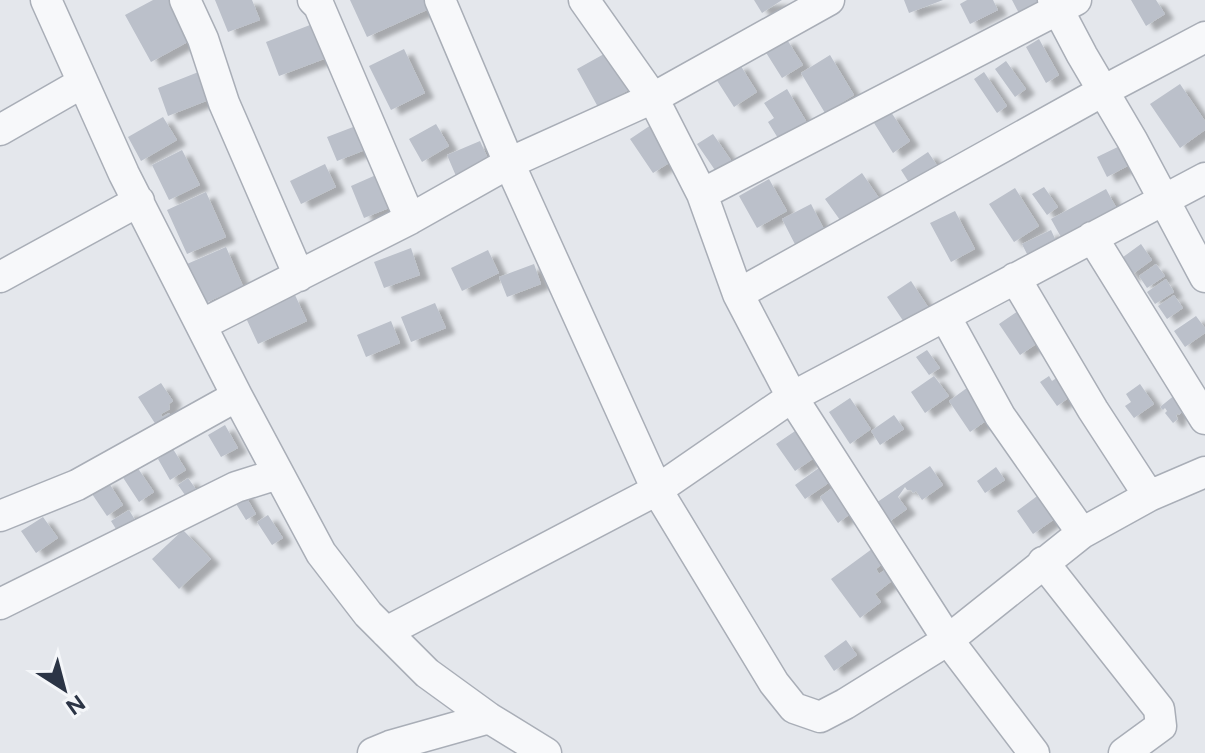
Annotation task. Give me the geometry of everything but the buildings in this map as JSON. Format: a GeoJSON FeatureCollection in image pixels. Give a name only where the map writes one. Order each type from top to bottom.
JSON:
{"type":"FeatureCollection","features":[{"type":"Feature","properties":{"kind":"street"},"geometry":{"type":"LineString","coordinates":[[46,0],[139,201],[237,396],[321,553],[368,614],[427,673],[489,718],[546,753]]}},
{"type":"Feature","properties":{"kind":"street"},"geometry":{"type":"LineString","coordinates":[[185,0],[203,39],[224,103],[299,276]]}},
{"type":"Feature","properties":{"kind":"street"},"geometry":{"type":"LineString","coordinates":[[313,0],[319,6],[410,219]]}},
{"type":"Feature","properties":{"kind":"street"},"geometry":{"type":"LineString","coordinates":[[440,0],[509,163],[657,490],[774,683],[794,708],[820,717],[845,704],[948,640],[1082,533],[1149,496],[1205,472]]}},
{"type":"Feature","properties":{"kind":"street"},"geometry":{"type":"LineString","coordinates":[[584,0],[653,98],[702,194],[738,294],[792,397],[948,640],[1034,753]]}},
{"type":"Feature","properties":{"kind":"street"},"geometry":{"type":"LineString","coordinates":[[201,325],[410,219],[509,163],[653,98],[829,0]]}},
{"type":"Feature","properties":{"kind":"street"},"geometry":{"type":"LineString","coordinates":[[702,194],[1063,3],[1082,55],[1205,277]]}},
{"type":"Feature","properties":{"kind":"street"},"geometry":{"type":"LineString","coordinates":[[738,294],[1205,37]]}},
{"type":"Feature","properties":{"kind":"street"},"geometry":{"type":"LineString","coordinates":[[0,130],[82,83]]}},
{"type":"Feature","properties":{"kind":"street"},"geometry":{"type":"LineString","coordinates":[[386,632],[657,490],[792,397],[1205,178]]}},
{"type":"Feature","properties":{"kind":"street"},"geometry":{"type":"LineString","coordinates":[[0,277],[139,201]]}},
{"type":"Feature","properties":{"kind":"street"},"geometry":{"type":"LineString","coordinates":[[1092,237],[1205,419]]}},
{"type":"Feature","properties":{"kind":"street"},"geometry":{"type":"LineString","coordinates":[[1015,278],[1093,410],[1149,496]]}},
{"type":"Feature","properties":{"kind":"street"},"geometry":{"type":"LineString","coordinates":[[945,316],[1000,416],[1082,533]]}},
{"type":"Feature","properties":{"kind":"street"},"geometry":{"type":"LineString","coordinates":[[0,516],[77,485],[237,396]]}},
{"type":"Feature","properties":{"kind":"street"},"geometry":{"type":"LineString","coordinates":[[0,604],[236,487],[278,474]]}},
{"type":"Feature","properties":{"kind":"street"},"geometry":{"type":"LineString","coordinates":[[1043,562],[1159,709],[1161,726],[1124,753]]}},
{"type":"Feature","properties":{"kind":"street"},"geometry":{"type":"LineString","coordinates":[[373,753],[489,718]]}}]}
